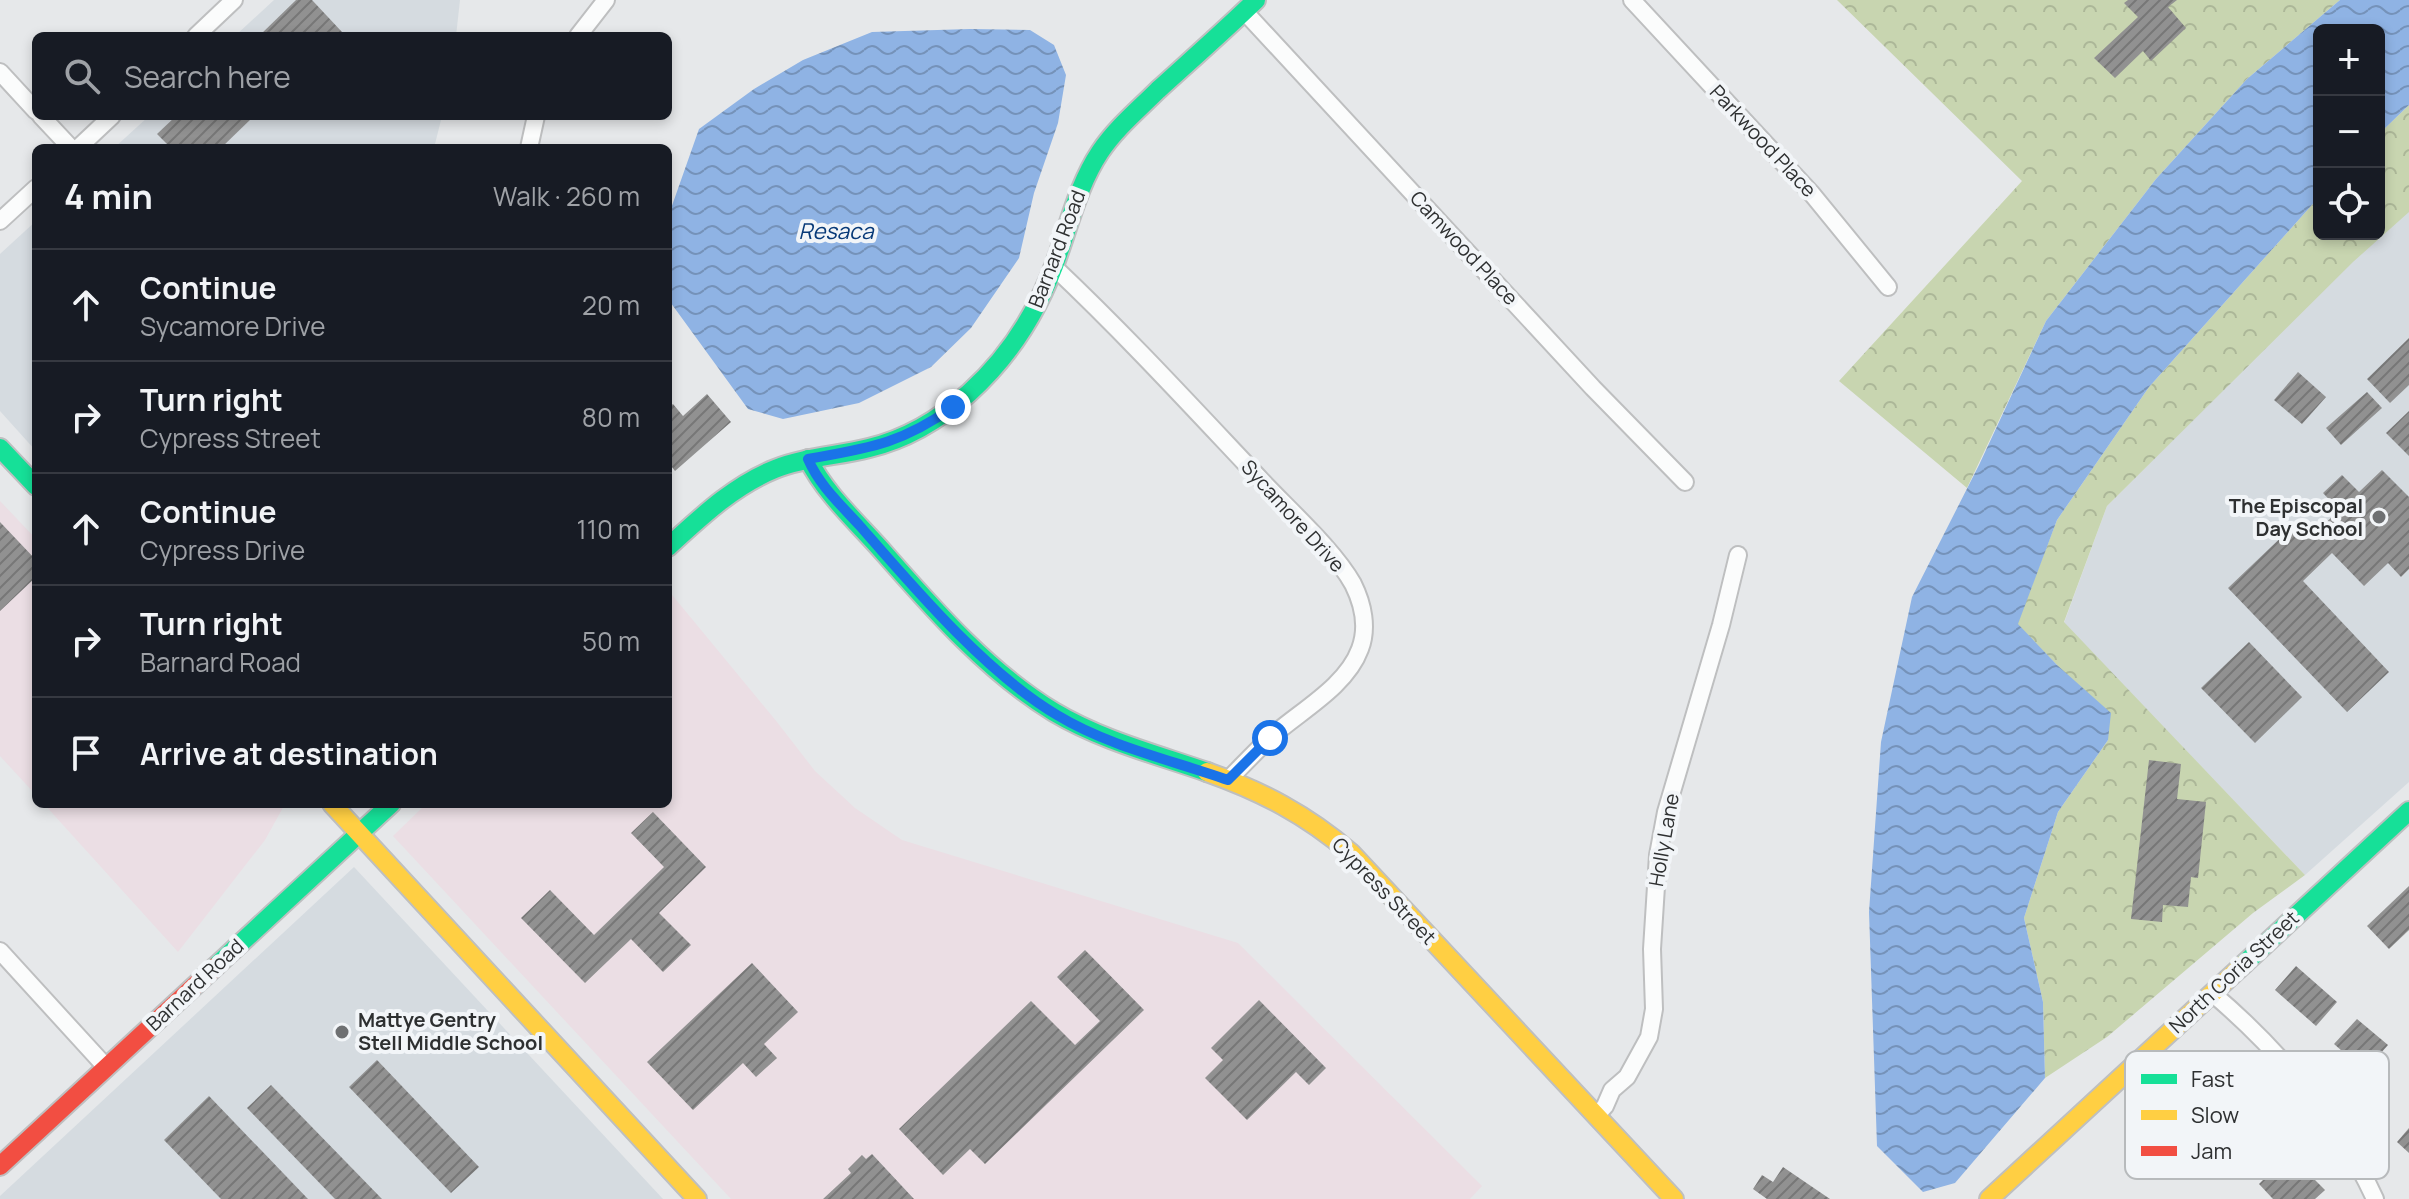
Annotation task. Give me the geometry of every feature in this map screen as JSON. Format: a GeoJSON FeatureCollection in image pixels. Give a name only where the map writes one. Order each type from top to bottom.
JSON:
{"type":"FeatureCollection","features":[{"type":"Feature","properties":{"kind":"street"},"geometry":{"type":"LineString","coordinates":[[200,32],[234,0]]}},
{"type":"Feature","properties":{"kind":"street"},"geometry":{"type":"LineString","coordinates":[[581,32],[606,0]]}},
{"type":"Feature","properties":{"kind":"street","name":"Parkwood Place"},"geometry":{"type":"LineString","coordinates":[[1632,0],[1812,194],[1888,287]]}},
{"type":"Feature","properties":{"kind":"street","name":"Barnard Road"},"geometry":{"type":"LineString","coordinates":[[672,543],[721,500],[747,482],[776,468],[808,459],[898,440],[926,426],[977,385],[1014,342],[1039,303],[1073,207],[1101,150],[1126,121],[1250,6]]}},
{"type":"Feature","properties":{"kind":"street","name":"Camwood Place"},"geometry":{"type":"LineString","coordinates":[[1250,6],[1593,388],[1685,482]]}},
{"type":"Feature","properties":{"kind":"street"},"geometry":{"type":"LineString","coordinates":[[0,72],[32,107]]}},
{"type":"Feature","properties":{"kind":"street"},"geometry":{"type":"LineString","coordinates":[[45,120],[67,144]]}},
{"type":"Feature","properties":{"kind":"street"},"geometry":{"type":"LineString","coordinates":[[82,144],[108,120]]}},
{"type":"Feature","properties":{"kind":"street"},"geometry":{"type":"LineString","coordinates":[[530,144],[535,120]]}},
{"type":"Feature","properties":{"kind":"street"},"geometry":{"type":"LineString","coordinates":[[0,221],[32,192]]}},
{"type":"Feature","properties":{"kind":"street","name":"Sycamore Drive"},"geometry":{"type":"LineString","coordinates":[[1054,267],[1097,307],[1315,537],[1352,583],[1362,607],[1365,629],[1360,650],[1349,668],[1228,780]]}},
{"type":"Feature","properties":{"kind":"street"},"geometry":{"type":"LineString","coordinates":[[2,453],[32,482]]}},
{"type":"Feature","properties":{"kind":"street","name":"Cypress Street"},"geometry":{"type":"LineString","coordinates":[[808,459],[820,481],[885,554],[969,643],[1020,689],[1059,716],[1083,728],[1273,798],[1301,814],[1351,853],[1674,1199]]}},
{"type":"Feature","properties":{"kind":"street","name":"Holly Lane"},"geometry":{"type":"LineString","coordinates":[[1596,1116],[1605,1106],[1612,1090],[1627,1077],[1649,1037],[1654,1009],[1652,949],[1658,855],[1666,812],[1721,625],[1738,555]]}},
{"type":"Feature","properties":{"kind":"street"},"geometry":{"type":"LineString","coordinates":[[336,808],[697,1199]]}},
{"type":"Feature","properties":{"kind":"street","name":"Barnard Road"},"geometry":{"type":"LineString","coordinates":[[0,1166],[387,808]]}},
{"type":"Feature","properties":{"kind":"street","name":"North Coria Street"},"geometry":{"type":"LineString","coordinates":[[2149,1051],[2409,811]]}},
{"type":"Feature","properties":{"kind":"street"},"geometry":{"type":"LineString","coordinates":[[0,951],[106,1067]]}},
{"type":"Feature","properties":{"kind":"street"},"geometry":{"type":"LineString","coordinates":[[2212,993],[2272,1051]]}},
{"type":"Feature","properties":{"kind":"street","name":"North Coria Street"},"geometry":{"type":"LineString","coordinates":[[1989,1199],[2125,1073]]}},
{"type":"Feature","properties":{"kind":"street"},"geometry":{"type":"LineString","coordinates":[[2364,1179],[2375,1199]]}},
{"type":"Feature","properties":{"kind":"shaded area"},"geometry":{"type":"Polygon","coordinates":[[[274,0],[460,0],[456,32],[239,32],[274,0]]]}},
{"type":"Feature","properties":{"kind":"shaded area"},"geometry":{"type":"Polygon","coordinates":[[[145,120],[441,120],[435,144],[118,144],[145,120]]]}},
{"type":"Feature","properties":{"kind":"shaded area"},"geometry":{"type":"Polygon","coordinates":[[[2409,204],[2409,782],[2305,875],[2064,623],[2107,506],[2373,240],[2385,240],[2385,228],[2409,204]]]}},
{"type":"Feature","properties":{"kind":"shaded area"},"geometry":{"type":"Polygon","coordinates":[[[32,225],[32,447],[0,411],[0,254],[32,225]]]}},
{"type":"Feature","properties":{"kind":"shaded area"},"geometry":{"type":"Polygon","coordinates":[[[0,501],[32,535],[32,791],[0,756],[0,501]]]}},
{"type":"Feature","properties":{"kind":"shaded area"},"geometry":{"type":"Polygon","coordinates":[[[672,595],[815,771],[855,808],[902,840],[1238,943],[1482,1186],[1470,1199],[731,1199],[393,836],[422,808],[672,808],[672,595]]]}},
{"type":"Feature","properties":{"kind":"shaded area"},"geometry":{"type":"Polygon","coordinates":[[[48,808],[283,808],[265,840],[178,952],[48,808]]]}},
{"type":"Feature","properties":{"kind":"shaded area","name":"Mattye Gentry Stell Middle School"},"geometry":{"type":"Polygon","coordinates":[[[354,867],[663,1199],[0,1199],[0,1196],[354,867]]]}},
{"type":"Feature","properties":{"kind":"green space"},"geometry":{"type":"Polygon","coordinates":[[[1837,0],[2340,0],[2247,79],[2156,179],[2046,321],[1967,488],[1839,381],[2022,181],[1837,0]]]}},
{"type":"Feature","properties":{"kind":"green space"},"geometry":{"type":"Polygon","coordinates":[[[2409,105],[2409,212],[2385,233],[2385,168],[2385,128],[2409,105]]]}},
{"type":"Feature","properties":{"kind":"green space"},"geometry":{"type":"Polygon","coordinates":[[[2313,204],[2313,240],[2378,240],[2107,506],[2064,622],[2305,875],[2253,913],[2107,1037],[2045,1078],[2043,1002],[2024,918],[2058,812],[2108,740],[2057,665],[2017,624],[2057,520],[2149,387],[2313,204]]]}},
{"type":"Feature","properties":{"kind":"water"},"geometry":{"type":"Polygon","coordinates":[[[2340,0],[2409,0],[2409,105],[2385,128],[2385,24],[2313,24],[2313,204],[2149,387],[2057,520],[2018,624],[2057,665],[2111,713],[2108,740],[2058,812],[2024,918],[2043,1002],[2045,1078],[1955,1183],[1923,1192],[1877,1146],[1869,912],[1881,742],[1912,597],[1979,465],[2046,321],[2156,179],[2247,79],[2340,0]]]}},
{"type":"Feature","properties":{"kind":"water","name":"Resaca"},"geometry":{"type":"Polygon","coordinates":[[[1030,30],[1054,45],[1066,75],[1058,123],[1034,193],[1019,258],[971,328],[931,367],[859,403],[783,419],[748,409],[672,304],[672,206],[699,129],[754,89],[803,60],[872,32],[1030,30]]]}},
{"type":"Feature","properties":{"kind":"building"},"geometry":{"type":"Polygon","coordinates":[[[296,0],[312,0],[342,32],[263,32],[296,0]]]}},
{"type":"Feature","properties":{"kind":"building"},"geometry":{"type":"Polygon","coordinates":[[[2128,0],[2177,0],[2168,7],[2186,28],[2151,61],[2143,51],[2115,78],[2094,58],[2138,17],[2124,3],[2128,0]]]}},
{"type":"Feature","properties":{"kind":"building"},"geometry":{"type":"Polygon","coordinates":[[[172,120],[250,120],[225,144],[167,144],[157,134],[172,120]]]}},
{"type":"Feature","properties":{"kind":"building"},"geometry":{"type":"Polygon","coordinates":[[[2409,338],[2409,385],[2390,403],[2367,379],[2409,338]]]}},
{"type":"Feature","properties":{"kind":"building"},"geometry":{"type":"Polygon","coordinates":[[[2298,372],[2326,397],[2302,424],[2274,400],[2298,372]]]}},
{"type":"Feature","properties":{"kind":"building"},"geometry":{"type":"Polygon","coordinates":[[[2367,392],[2382,408],[2341,445],[2326,428],[2367,392]]]}},
{"type":"Feature","properties":{"kind":"building"},"geometry":{"type":"Polygon","coordinates":[[[707,394],[731,422],[675,471],[672,467],[672,405],[683,416],[707,394]]]}},
{"type":"Feature","properties":{"kind":"building"},"geometry":{"type":"Polygon","coordinates":[[[2409,411],[2409,456],[2386,433],[2409,411]]]}},
{"type":"Feature","properties":{"kind":"building"},"geometry":{"type":"Polygon","coordinates":[[[2382,470],[2409,497],[2409,569],[2401,577],[2388,563],[2364,586],[2332,553],[2303,581],[2389,672],[2347,712],[2228,588],[2295,524],[2309,539],[2339,510],[2323,493],[2342,475],[2359,492],[2382,470]]]}},
{"type":"Feature","properties":{"kind":"building"},"geometry":{"type":"Polygon","coordinates":[[[0,522],[32,556],[32,581],[0,611],[0,522]]]}},
{"type":"Feature","properties":{"kind":"building"},"geometry":{"type":"Polygon","coordinates":[[[2249,642],[2302,697],[2255,743],[2201,688],[2249,642]]]}},
{"type":"Feature","properties":{"kind":"building"},"geometry":{"type":"Polygon","coordinates":[[[2149,760],[2181,764],[2177,799],[2206,802],[2198,878],[2191,877],[2188,907],[2163,905],[2162,922],[2131,919],[2149,760]]]}},
{"type":"Feature","properties":{"kind":"building"},"geometry":{"type":"Polygon","coordinates":[[[653,812],[706,867],[659,913],[691,945],[663,972],[631,939],[585,983],[521,918],[550,890],[594,935],[664,867],[631,833],[653,812]]]}},
{"type":"Feature","properties":{"kind":"building"},"geometry":{"type":"Polygon","coordinates":[[[2409,886],[2409,930],[2389,949],[2367,926],[2409,886]]]}},
{"type":"Feature","properties":{"kind":"building"},"geometry":{"type":"Polygon","coordinates":[[[1085,950],[1144,1010],[985,1164],[970,1149],[943,1175],[899,1129],[1031,1001],[1075,1045],[1100,1021],[1057,977],[1085,950]]]}},
{"type":"Feature","properties":{"kind":"building"},"geometry":{"type":"Polygon","coordinates":[[[752,963],[798,1012],[764,1044],[777,1058],[756,1077],[743,1063],[693,1110],[647,1062],[752,963]]]}},
{"type":"Feature","properties":{"kind":"building"},"geometry":{"type":"Polygon","coordinates":[[[2296,966],[2337,1002],[2316,1026],[2275,990],[2296,966]]]}},
{"type":"Feature","properties":{"kind":"building"},"geometry":{"type":"Polygon","coordinates":[[[1259,1000],[1326,1068],[1309,1085],[1296,1072],[1247,1120],[1205,1078],[1223,1060],[1211,1048],[1259,1000]]]}},
{"type":"Feature","properties":{"kind":"building"},"geometry":{"type":"Polygon","coordinates":[[[2357,1019],[2388,1045],[2383,1051],[2342,1051],[2334,1044],[2357,1019]]]}},
{"type":"Feature","properties":{"kind":"building"},"geometry":{"type":"Polygon","coordinates":[[[377,1060],[479,1167],[451,1193],[349,1087],[377,1060]]]}},
{"type":"Feature","properties":{"kind":"building"},"geometry":{"type":"Polygon","coordinates":[[[271,1085],[382,1199],[335,1199],[247,1108],[271,1085]]]}},
{"type":"Feature","properties":{"kind":"building"},"geometry":{"type":"Polygon","coordinates":[[[209,1096],[308,1199],[221,1199],[164,1140],[209,1096]]]}},
{"type":"Feature","properties":{"kind":"building"},"geometry":{"type":"Polygon","coordinates":[[[2409,1128],[2409,1153],[2397,1142],[2409,1128]]]}},
{"type":"Feature","properties":{"kind":"building"},"geometry":{"type":"Polygon","coordinates":[[[872,1154],[914,1199],[823,1199],[851,1173],[848,1169],[862,1155],[866,1159],[872,1154]]]}},
{"type":"Feature","properties":{"kind":"building"},"geometry":{"type":"Polygon","coordinates":[[[1783,1167],[1830,1199],[1767,1199],[1753,1189],[1762,1175],[1773,1182],[1783,1167]]]}},
{"type":"Feature","properties":{"kind":"building"},"geometry":{"type":"Polygon","coordinates":[[[2264,1179],[2314,1179],[2325,1190],[2315,1199],[2273,1199],[2259,1184],[2264,1179]]]}},
{"type":"Feature","properties":{"kind":"traffic: fast"},"geometry":{"type":"LineString","coordinates":[[672,543],[718,503],[760,476],[798,462],[857,451],[897,439],[935,419],[969,393],[998,363],[1034,310],[1052,272],[1081,188],[1106,143],[1158,90],[1256,0]]}},
{"type":"Feature","properties":{"kind":"traffic: fast"},"geometry":{"type":"LineString","coordinates":[[0,448],[32,482]]}},
{"type":"Feature","properties":{"kind":"traffic: fast"},"geometry":{"type":"LineString","coordinates":[[808,459],[833,497],[923,597],[1007,678],[1054,712],[1090,731],[1207,772]]}},
{"type":"Feature","properties":{"kind":"traffic: fast"},"geometry":{"type":"LineString","coordinates":[[215,967],[387,808]]}},
{"type":"Feature","properties":{"kind":"traffic: fast"},"geometry":{"type":"LineString","coordinates":[[2244,964],[2409,811]]}},
{"type":"Feature","properties":{"kind":"traffic: slow"},"geometry":{"type":"LineString","coordinates":[[1207,772],[1283,805],[1351,853],[1674,1199]]}},
{"type":"Feature","properties":{"kind":"traffic: slow"},"geometry":{"type":"LineString","coordinates":[[336,808],[697,1199]]}},
{"type":"Feature","properties":{"kind":"traffic: slow"},"geometry":{"type":"LineString","coordinates":[[2150,1051],[2244,964]]}},
{"type":"Feature","properties":{"kind":"traffic: slow"},"geometry":{"type":"LineString","coordinates":[[1989,1199],[2125,1074]]}},
{"type":"Feature","properties":{"kind":"traffic: jam"},"geometry":{"type":"LineString","coordinates":[[0,1166],[215,967]]}},
{"type":"Feature","properties":{"kind":"place","name":"The Episcopal Day School"},"geometry":{"type":"Point","coordinates":[2379,517]}},
{"type":"Feature","properties":{"kind":"place","name":"Mattye Gentry Stell Middle School"},"geometry":{"type":"Point","coordinates":[342,1032]}},
{"type":"Feature","properties":{"kind":"route"},"geometry":{"type":"LineString","coordinates":[[953,407],[926,426],[898,440],[808,459],[820,481],[969,643],[1009,681],[1059,716],[1109,739],[1228,780],[1270,738]]}}]}
